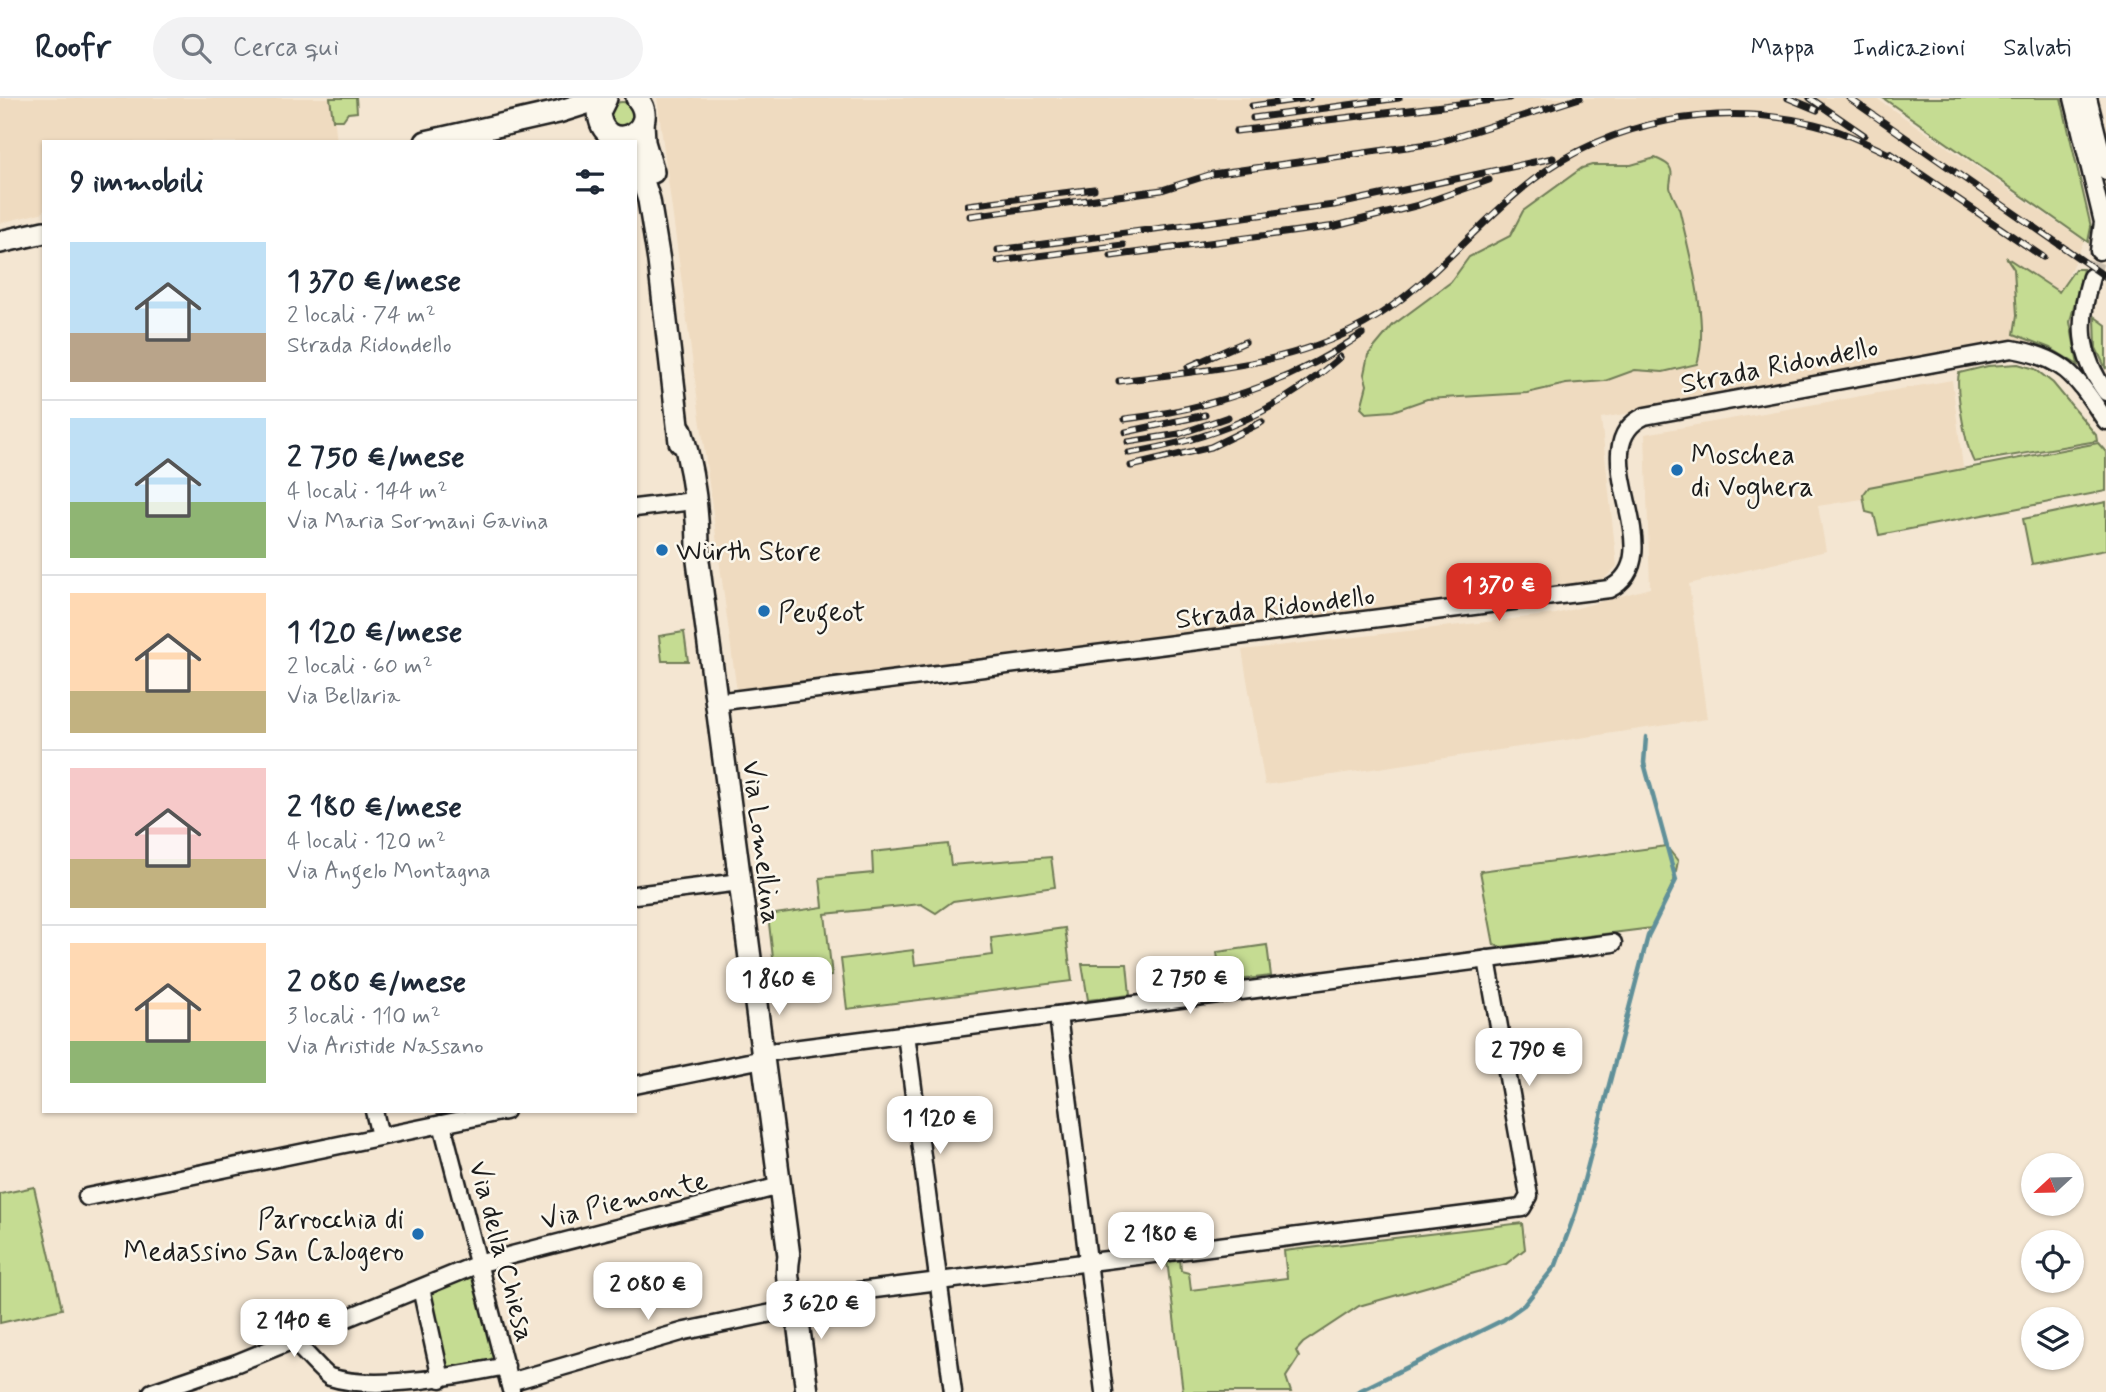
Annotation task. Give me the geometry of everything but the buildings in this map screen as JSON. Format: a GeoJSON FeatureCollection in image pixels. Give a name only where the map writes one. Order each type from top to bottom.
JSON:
{"type":"FeatureCollection","features":[{"type":"Feature","properties":{"kind":"main road"},"geometry":{"type":"LineString","coordinates":[[435,140],[558,112],[604,98]]}},
{"type":"Feature","properties":{"kind":"main road"},"geometry":{"type":"LineString","coordinates":[[604,98],[599,112],[613,135]]}},
{"type":"Feature","properties":{"kind":"main road","name":"Via Lomellina"},"geometry":{"type":"LineString","coordinates":[[613,135],[631,135],[641,107]]}},
{"type":"Feature","properties":{"kind":"main road","name":"Via Lomellina"},"geometry":{"type":"LineString","coordinates":[[641,107],[644,142],[655,179],[659,261]]}},
{"type":"Feature","properties":{"kind":"main road"},"geometry":{"type":"LineString","coordinates":[[558,112],[613,135]]}},
{"type":"Feature","properties":{"kind":"main road","name":"Via Lomellina"},"geometry":{"type":"LineString","coordinates":[[637,162],[647,190],[681,430],[692,470],[699,526],[698,561]]}},
{"type":"Feature","properties":{"kind":"main road"},"geometry":{"type":"LineString","coordinates":[[0,242],[42,232]]}},
{"type":"Feature","properties":{"kind":"main road","name":"Via Lomellina"},"geometry":{"type":"LineString","coordinates":[[681,430],[680,464],[698,561],[789,1256],[788,1284],[795,1302],[807,1392]]}},
{"type":"Feature","properties":{"kind":"street"},"geometry":{"type":"LineString","coordinates":[[2073,98],[2103,222],[2099,251]]}},
{"type":"Feature","properties":{"kind":"street"},"geometry":{"type":"LineString","coordinates":[[2088,98],[2106,171]]}},
{"type":"Feature","properties":{"kind":"street"},"geometry":{"type":"LineString","coordinates":[[2091,277],[2082,305],[2081,339],[2091,369],[2106,392]]}},
{"type":"Feature","properties":{"kind":"street","name":"Strada Ridondello"},"geometry":{"type":"LineString","coordinates":[[716,702],[1609,589],[1619,584],[1631,571],[1634,552],[1621,464],[1621,440],[1627,427],[1645,416],[2012,349],[2042,354],[2066,369],[2106,421]]}},
{"type":"Feature","properties":{"kind":"street"},"geometry":{"type":"LineString","coordinates":[[637,508],[685,502]]}},
{"type":"Feature","properties":{"kind":"street"},"geometry":{"type":"LineString","coordinates":[[637,895],[740,881]]}},
{"type":"Feature","properties":{"kind":"street"},"geometry":{"type":"LineString","coordinates":[[637,1085],[763,1056],[906,1034],[1613,943]]}},
{"type":"Feature","properties":{"kind":"street"},"geometry":{"type":"LineString","coordinates":[[511,1387],[685,1331],[795,1302],[1522,1208],[1529,1196],[1487,959]]}},
{"type":"Feature","properties":{"kind":"street"},"geometry":{"type":"LineString","coordinates":[[1058,1014],[1104,1392]]}},
{"type":"Feature","properties":{"kind":"street"},"geometry":{"type":"LineString","coordinates":[[906,1034],[953,1392]]}},
{"type":"Feature","properties":{"kind":"street"},"geometry":{"type":"LineString","coordinates":[[374,1113],[380,1136]]}},
{"type":"Feature","properties":{"kind":"street"},"geometry":{"type":"LineString","coordinates":[[87,1197],[481,1114]]}},
{"type":"Feature","properties":{"kind":"street","name":"Via della Chiesa"},"geometry":{"type":"LineString","coordinates":[[443,1124],[511,1387]]}},
{"type":"Feature","properties":{"kind":"street","name":"Via Piemonte"},"geometry":{"type":"LineString","coordinates":[[421,1288],[481,1263],[780,1186]]}},
{"type":"Feature","properties":{"kind":"street"},"geometry":{"type":"LineString","coordinates":[[152,1392],[421,1288],[441,1379]]}},
{"type":"Feature","properties":{"kind":"street"},"geometry":{"type":"LineString","coordinates":[[292,1340],[328,1377],[345,1380],[378,1383],[441,1379],[506,1366]]}},
{"type":"Feature","properties":{"kind":"street"},"geometry":{"type":"LineString","coordinates":[[319,1366],[325,1392]]}},
{"type":"Feature","properties":{"kind":"shaded area"},"geometry":{"type":"Polygon","coordinates":[[[0,98],[332,98],[337,140],[42,140],[42,212],[0,223],[0,98]]]}},
{"type":"Feature","properties":{"kind":"shaded area"},"geometry":{"type":"Polygon","coordinates":[[[657,98],[1876,98],[2084,241],[2061,290],[2047,343],[1601,418],[1617,566],[1602,581],[737,692],[657,98]]]}},
{"type":"Feature","properties":{"kind":"shaded area"},"geometry":{"type":"Polygon","coordinates":[[[1952,380],[1965,483],[1818,506],[1826,551],[1689,584],[1707,719],[1265,785],[1242,650],[1556,614],[1650,588],[1645,434],[1952,380]]]}},
{"type":"Feature","properties":{"kind":"green space"},"geometry":{"type":"Polygon","coordinates":[[[330,98],[356,98],[357,112],[348,113],[343,120],[333,120],[330,98]]]}},
{"type":"Feature","properties":{"kind":"green space"},"geometry":{"type":"Polygon","coordinates":[[[1883,98],[2061,98],[2091,227],[2088,242],[1883,98]]]}},
{"type":"Feature","properties":{"kind":"green space"},"geometry":{"type":"Polygon","coordinates":[[[622,102],[633,109],[634,114],[627,125],[622,126],[611,119],[610,114],[617,103],[622,102]]]}},
{"type":"Feature","properties":{"kind":"green space"},"geometry":{"type":"Polygon","coordinates":[[[1655,158],[1666,163],[1672,174],[1670,187],[1680,212],[1693,268],[1701,329],[1697,364],[1663,372],[1635,370],[1605,381],[1566,384],[1527,393],[1427,399],[1393,411],[1366,413],[1361,408],[1367,385],[1364,374],[1368,355],[1393,325],[1451,282],[1469,257],[1510,236],[1523,211],[1582,168],[1592,165],[1631,165],[1655,158]]]}},
{"type":"Feature","properties":{"kind":"green space"},"geometry":{"type":"Polygon","coordinates":[[[2006,257],[2059,292],[2075,269],[2083,269],[2070,322],[2078,365],[2050,348],[2014,334],[2017,315],[2014,269],[2006,257]]]}},
{"type":"Feature","properties":{"kind":"green space"},"geometry":{"type":"Polygon","coordinates":[[[2095,317],[2106,325],[2106,369],[2096,348],[2095,317]]]}},
{"type":"Feature","properties":{"kind":"green space"},"geometry":{"type":"Polygon","coordinates":[[[2018,364],[2035,369],[2053,383],[2096,435],[2097,441],[1974,462],[1962,418],[1959,373],[1988,366],[2018,364]]]}},
{"type":"Feature","properties":{"kind":"green space"},"geometry":{"type":"Polygon","coordinates":[[[2098,443],[2106,452],[2106,491],[1879,535],[1874,514],[1866,512],[1863,495],[1869,487],[2098,443]]]}},
{"type":"Feature","properties":{"kind":"green space"},"geometry":{"type":"Polygon","coordinates":[[[2106,502],[2106,550],[2032,564],[2023,519],[2106,502]]]}},
{"type":"Feature","properties":{"kind":"green space"},"geometry":{"type":"Polygon","coordinates":[[[684,632],[688,661],[662,661],[659,636],[684,632]]]}},
{"type":"Feature","properties":{"kind":"green space"},"geometry":{"type":"Polygon","coordinates":[[[948,844],[951,865],[1051,857],[1055,887],[953,901],[936,913],[921,904],[825,914],[832,976],[776,983],[768,915],[823,907],[820,878],[873,873],[872,852],[948,844]]]}},
{"type":"Feature","properties":{"kind":"green space"},"geometry":{"type":"Polygon","coordinates":[[[1666,846],[1678,861],[1674,881],[1652,928],[1501,947],[1494,945],[1480,871],[1666,846]]]}},
{"type":"Feature","properties":{"kind":"green space"},"geometry":{"type":"Polygon","coordinates":[[[1065,928],[1072,981],[847,1009],[841,959],[913,950],[915,965],[993,955],[991,938],[1065,928]]]}},
{"type":"Feature","properties":{"kind":"green space"},"geometry":{"type":"Polygon","coordinates":[[[1267,945],[1271,976],[1221,982],[1217,952],[1267,945]]]}},
{"type":"Feature","properties":{"kind":"green space"},"geometry":{"type":"Polygon","coordinates":[[[1082,964],[1127,964],[1130,995],[1088,1000],[1082,964]]]}},
{"type":"Feature","properties":{"kind":"green space"},"geometry":{"type":"Polygon","coordinates":[[[34,1187],[62,1309],[0,1323],[0,1194],[34,1187]]]}},
{"type":"Feature","properties":{"kind":"green space"},"geometry":{"type":"Polygon","coordinates":[[[1522,1223],[1525,1249],[1506,1264],[1359,1306],[1303,1343],[1296,1351],[1299,1357],[1286,1377],[1291,1392],[1183,1392],[1167,1260],[1180,1258],[1181,1271],[1189,1273],[1191,1290],[1287,1278],[1284,1251],[1522,1223]]]}},
{"type":"Feature","properties":{"kind":"green space"},"geometry":{"type":"Polygon","coordinates":[[[477,1273],[498,1362],[444,1373],[426,1294],[477,1273]]]}},
{"type":"Feature","properties":{"kind":"waterway"},"geometry":{"type":"LineString","coordinates":[[1357,1392],[1503,1320],[1524,1305],[1556,1265],[1576,1211],[1648,936],[1676,880],[1644,763],[1646,737]]}},
{"type":"Feature","properties":{"kind":"tunnel"},"geometry":{"type":"LineString","coordinates":[[2091,277],[2099,251]]}},
{"type":"Feature","properties":{"kind":"railway"},"geometry":{"type":"LineString","coordinates":[[1252,106],[1309,98]]}},
{"type":"Feature","properties":{"kind":"railway"},"geometry":{"type":"LineString","coordinates":[[1253,118],[1399,98]]}},
{"type":"Feature","properties":{"kind":"railway"},"geometry":{"type":"LineString","coordinates":[[1236,131],[1509,98]]}},
{"type":"Feature","properties":{"kind":"railway"},"geometry":{"type":"LineString","coordinates":[[970,216],[1162,190],[1212,174],[1436,143],[1580,98]]}},
{"type":"Feature","properties":{"kind":"railway"},"geometry":{"type":"LineString","coordinates":[[1788,98],[1817,110]]}},
{"type":"Feature","properties":{"kind":"railway"},"geometry":{"type":"LineString","coordinates":[[1810,98],[1864,135]]}},
{"type":"Feature","properties":{"kind":"railway"},"geometry":{"type":"LineString","coordinates":[[1849,98],[2106,277]]}},
{"type":"Feature","properties":{"kind":"railway"},"geometry":{"type":"LineString","coordinates":[[1119,381],[1275,358],[1335,338],[1364,324],[1410,293],[1533,180],[1564,159],[1631,130],[1704,116],[1778,117],[1835,130],[1897,158]]}},
{"type":"Feature","properties":{"kind":"railway"},"geometry":{"type":"LineString","coordinates":[[1890,153],[2043,257]]}},
{"type":"Feature","properties":{"kind":"railway"},"geometry":{"type":"LineString","coordinates":[[998,250],[1334,205],[1553,158]]}},
{"type":"Feature","properties":{"kind":"railway"},"geometry":{"type":"LineString","coordinates":[[1111,256],[1336,226],[1419,205],[1489,180]]}},
{"type":"Feature","properties":{"kind":"railway"},"geometry":{"type":"LineString","coordinates":[[968,205],[1094,189]]}},
{"type":"Feature","properties":{"kind":"railway"},"geometry":{"type":"LineString","coordinates":[[998,261],[1123,245]]}},
{"type":"Feature","properties":{"kind":"railway"},"geometry":{"type":"LineString","coordinates":[[1125,419],[1188,408],[1249,391],[1307,367],[1362,334]]}},
{"type":"Feature","properties":{"kind":"railway"},"geometry":{"type":"LineString","coordinates":[[1188,367],[1245,342]]}},
{"type":"Feature","properties":{"kind":"railway"},"geometry":{"type":"LineString","coordinates":[[1129,453],[1187,440],[1242,421],[1292,394],[1340,357]]}},
{"type":"Feature","properties":{"kind":"railway"},"geometry":{"type":"LineString","coordinates":[[1126,432],[1205,415]]}},
{"type":"Feature","properties":{"kind":"railway"},"geometry":{"type":"LineString","coordinates":[[1128,442],[1179,434],[1228,417]]}},
{"type":"Feature","properties":{"kind":"railway"},"geometry":{"type":"LineString","coordinates":[[1131,466],[1211,447],[1262,422]]}},
{"type":"Feature","properties":{"kind":"place","name":"Moschea di Voghera"},"geometry":{"type":"Point","coordinates":[1677,470]}},
{"type":"Feature","properties":{"kind":"place","name":"Würth Store"},"geometry":{"type":"Point","coordinates":[662,550]}},
{"type":"Feature","properties":{"kind":"place","name":"Peugeot"},"geometry":{"type":"Point","coordinates":[764,611]}},
{"type":"Feature","properties":{"kind":"place","name":"Parrocchia di Medassino San Calogero"},"geometry":{"type":"Point","coordinates":[418,1234]}}]}
